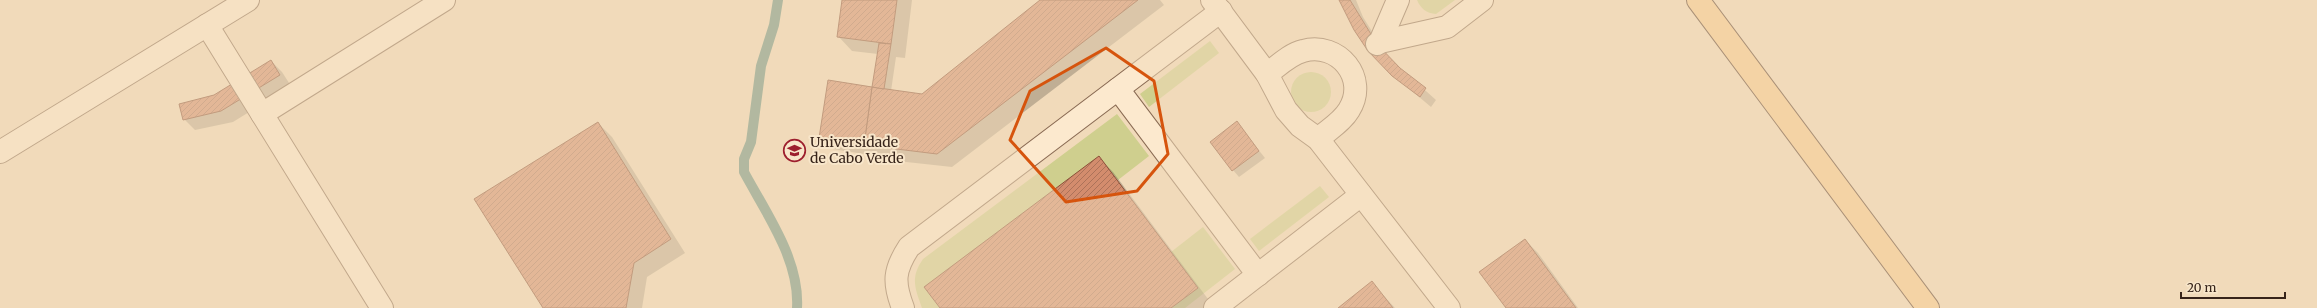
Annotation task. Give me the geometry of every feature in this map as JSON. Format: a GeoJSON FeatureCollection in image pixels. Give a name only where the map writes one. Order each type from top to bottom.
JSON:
{"type":"FeatureCollection","features":[{"type":"Feature","properties":{"kind":"main road"},"geometry":{"type":"LineString","coordinates":[[1698,0],[1928,308]]}},
{"type":"Feature","properties":{"kind":"street"},"geometry":{"type":"LineString","coordinates":[[0,152],[248,0]]}},
{"type":"Feature","properties":{"kind":"street"},"geometry":{"type":"LineString","coordinates":[[262,114],[444,0]]}},
{"type":"Feature","properties":{"kind":"street"},"geometry":{"type":"LineString","coordinates":[[1375,45],[1398,0]]}},
{"type":"Feature","properties":{"kind":"street"},"geometry":{"type":"LineString","coordinates":[[1348,65],[1375,45],[1447,27],[1482,0]]}},
{"type":"Feature","properties":{"kind":"street"},"geometry":{"type":"LineString","coordinates":[[903,308],[895,278],[899,262],[910,247],[1118,89],[1217,6],[1267,74],[1286,110],[1300,126],[1318,139],[1449,308]]}},
{"type":"Feature","properties":{"kind":"street"},"geometry":{"type":"LineString","coordinates":[[207,25],[382,308]]}},
{"type":"Feature","properties":{"kind":"street"},"geometry":{"type":"LineString","coordinates":[[1267,74],[1301,51],[1314,48],[1327,50],[1339,56],[1348,65],[1354,76],[1356,88],[1354,100],[1349,111],[1341,120],[1318,139]]}},
{"type":"Feature","properties":{"kind":"street"},"geometry":{"type":"LineString","coordinates":[[1118,89],[1258,275]]}},
{"type":"Feature","properties":{"kind":"street"},"geometry":{"type":"LineString","coordinates":[[1215,308],[1361,195]]}},
{"type":"Feature","properties":{"kind":"highlighted area"},"geometry":{"type":"Polygon","coordinates":[[[1106,48],[1154,81],[1168,154],[1137,191],[1066,202],[1010,140],[1030,91],[1106,48]]]}},
{"type":"Feature","properties":{"kind":"green space"},"geometry":{"type":"Polygon","coordinates":[[[1417,0],[1455,0],[1436,14],[1429,13],[1424,10],[1417,0]]]}},
{"type":"Feature","properties":{"kind":"green space"},"geometry":{"type":"Polygon","coordinates":[[[1210,41],[1219,53],[1149,107],[1140,94],[1210,41]]]}},
{"type":"Feature","properties":{"kind":"green space"},"geometry":{"type":"Polygon","coordinates":[[[1315,72],[1322,75],[1328,81],[1331,92],[1330,100],[1322,109],[1315,112],[1307,112],[1300,109],[1292,100],[1291,88],[1294,81],[1303,73],[1315,72]]]}},
{"type":"Feature","properties":{"kind":"green space"},"geometry":{"type":"Polygon","coordinates":[[[1117,114],[1149,156],[1118,180],[1099,156],[940,308],[922,308],[917,295],[915,278],[916,272],[923,259],[1117,114]]]}},
{"type":"Feature","properties":{"kind":"green space"},"geometry":{"type":"Polygon","coordinates":[[[1320,186],[1329,197],[1259,251],[1250,239],[1320,186]]]}},
{"type":"Feature","properties":{"kind":"green space"},"geometry":{"type":"Polygon","coordinates":[[[1203,227],[1235,269],[1185,308],[1171,308],[1198,288],[1171,252],[1203,227]]]}},
{"type":"Feature","properties":{"kind":"building"},"geometry":{"type":"Polygon","coordinates":[[[842,0],[897,0],[891,44],[837,37],[842,0]]]}},
{"type":"Feature","properties":{"kind":"building"},"geometry":{"type":"Polygon","coordinates":[[[1040,0],[1138,0],[937,154],[864,145],[872,87],[922,94],[1040,0]]]}},
{"type":"Feature","properties":{"kind":"building"},"geometry":{"type":"Polygon","coordinates":[[[1339,0],[1350,0],[1377,44],[1400,68],[1426,88],[1420,97],[1392,76],[1368,51],[1354,30],[1339,0]]]}},
{"type":"Feature","properties":{"kind":"building"},"geometry":{"type":"Polygon","coordinates":[[[879,43],[891,44],[884,89],[872,87],[879,43]]]}},
{"type":"Feature","properties":{"kind":"building"},"geometry":{"type":"Polygon","coordinates":[[[271,60],[280,75],[221,111],[183,120],[179,104],[214,95],[271,60]]]}},
{"type":"Feature","properties":{"kind":"building"},"geometry":{"type":"Polygon","coordinates":[[[828,80],[872,87],[864,145],[819,138],[828,80]]]}},
{"type":"Feature","properties":{"kind":"building"},"geometry":{"type":"Polygon","coordinates":[[[1237,121],[1259,151],[1232,171],[1210,142],[1237,121]]]}},
{"type":"Feature","properties":{"kind":"building"},"geometry":{"type":"Polygon","coordinates":[[[598,122],[671,239],[634,263],[626,308],[543,308],[474,199],[598,122]]]}},
{"type":"Feature","properties":{"kind":"building"},"geometry":{"type":"Polygon","coordinates":[[[1099,156],[1198,288],[1171,308],[940,308],[924,287],[1099,156]]]}},
{"type":"Feature","properties":{"kind":"building"},"geometry":{"type":"Polygon","coordinates":[[[1525,239],[1576,308],[1506,308],[1479,272],[1525,239]]]}},
{"type":"Feature","properties":{"kind":"building"},"geometry":{"type":"Polygon","coordinates":[[[1372,281],[1393,308],[1338,308],[1372,281]]]}},
{"type":"Feature","properties":{"kind":"waterway"},"geometry":{"type":"LineString","coordinates":[[778,0],[774,25],[761,66],[751,142],[744,159],[744,172],[780,237],[793,272],[797,308]]}},
{"type":"Feature","properties":{"kind":"place","name":"Universidade de Cabo Verde"},"geometry":{"type":"Point","coordinates":[795,150]}}]}
